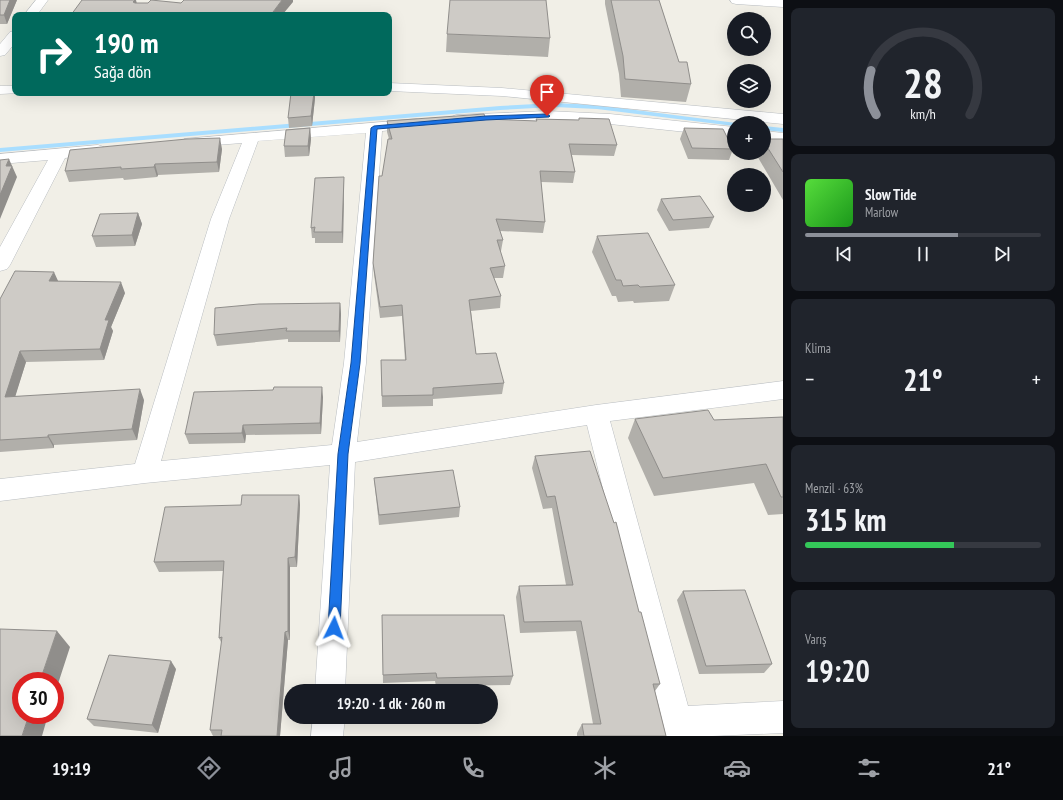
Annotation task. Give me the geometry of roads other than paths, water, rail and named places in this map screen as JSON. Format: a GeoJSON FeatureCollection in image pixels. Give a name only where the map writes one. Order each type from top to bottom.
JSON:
{"type":"FeatureCollection","features":[{"type":"Feature","properties":{"kind":"street"},"geometry":{"type":"LineString","coordinates":[[32,12],[42,0]]}},
{"type":"Feature","properties":{"kind":"street"},"geometry":{"type":"LineString","coordinates":[[736,0],[783,3]]}},
{"type":"Feature","properties":{"kind":"street"},"geometry":{"type":"LineString","coordinates":[[0,52],[10,39]]}},
{"type":"Feature","properties":{"kind":"street"},"geometry":{"type":"LineString","coordinates":[[392,87],[510,93],[783,119]]}},
{"type":"Feature","properties":{"kind":"street"},"geometry":{"type":"LineString","coordinates":[[0,90],[12,90]]}},
{"type":"Feature","properties":{"kind":"street"},"geometry":{"type":"LineString","coordinates":[[175,144],[486,118],[547,116],[610,119],[727,131]]}},
{"type":"Feature","properties":{"kind":"street"},"geometry":{"type":"LineString","coordinates":[[330,684],[343,454],[355,363],[374,128]]}},
{"type":"Feature","properties":{"kind":"street"},"geometry":{"type":"LineString","coordinates":[[145,473],[220,219],[252,137]]}},
{"type":"Feature","properties":{"kind":"street"},"geometry":{"type":"LineString","coordinates":[[771,137],[783,138]]}},
{"type":"Feature","properties":{"kind":"street"},"geometry":{"type":"LineString","coordinates":[[0,159],[113,149]]}},
{"type":"Feature","properties":{"kind":"street"},"geometry":{"type":"LineString","coordinates":[[0,265],[59,154]]}},
{"type":"Feature","properties":{"kind":"street"},"geometry":{"type":"LineString","coordinates":[[0,490],[145,473],[343,454],[596,414],[783,390]]}},
{"type":"Feature","properties":{"kind":"street"},"geometry":{"type":"LineString","coordinates":[[596,414],[679,729],[783,717]]}},
{"type":"Feature","properties":{"kind":"street"},"geometry":{"type":"LineString","coordinates":[[328,736],[329,724]]}},
{"type":"Feature","properties":{"kind":"waterway"},"geometry":{"type":"LineString","coordinates":[[0,150],[500,108],[554,105],[597,107],[727,123]]}},
{"type":"Feature","properties":{"kind":"waterway"},"geometry":{"type":"LineString","coordinates":[[771,129],[783,130]]}}]}
